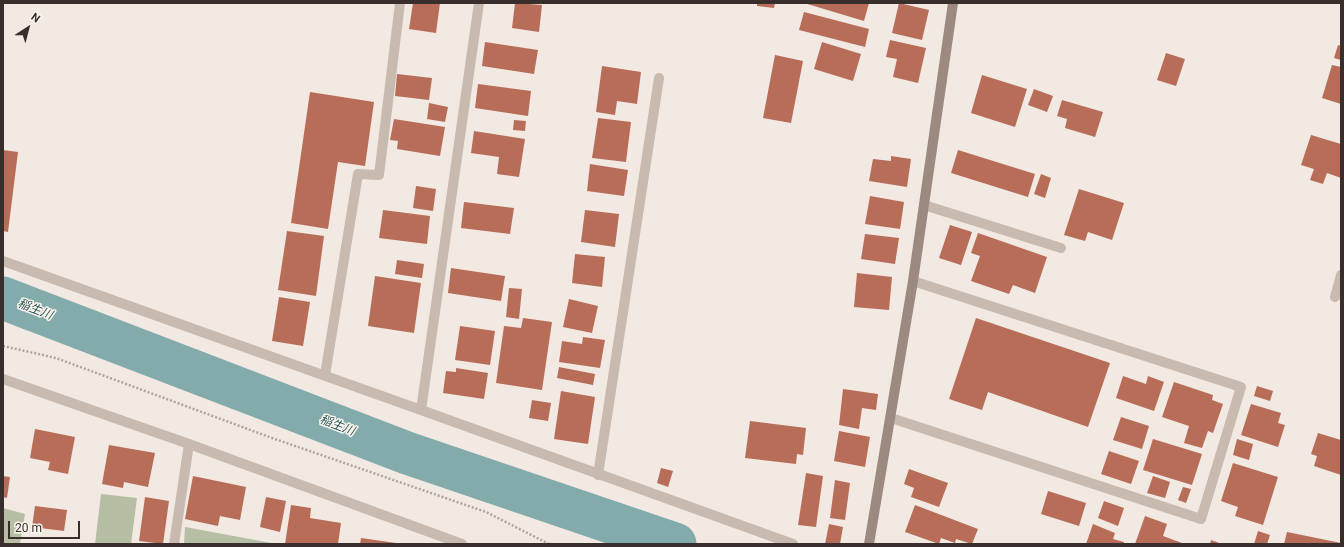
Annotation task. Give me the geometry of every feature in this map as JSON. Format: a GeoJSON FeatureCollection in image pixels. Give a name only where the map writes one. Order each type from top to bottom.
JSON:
{"type":"FeatureCollection","features":[{"type":"Feature","properties":{"kind":"street"},"geometry":{"type":"LineString","coordinates":[[325,375],[358,174],[379,175],[400,3]]}},
{"type":"Feature","properties":{"kind":"street"},"geometry":{"type":"LineString","coordinates":[[421,410],[479,3]]}},
{"type":"Feature","properties":{"kind":"street"},"geometry":{"type":"LineString","coordinates":[[869,544],[913,280],[953,3]]}},
{"type":"Feature","properties":{"kind":"street"},"geometry":{"type":"LineString","coordinates":[[598,475],[659,78]]}},
{"type":"Feature","properties":{"kind":"street"},"geometry":{"type":"LineString","coordinates":[[924,205],[1061,248]]}},
{"type":"Feature","properties":{"kind":"street"},"geometry":{"type":"LineString","coordinates":[[3,261],[325,375],[598,475],[793,544]]}},
{"type":"Feature","properties":{"kind":"street"},"geometry":{"type":"LineString","coordinates":[[1335,297],[1341,275]]}},
{"type":"Feature","properties":{"kind":"street"},"geometry":{"type":"LineString","coordinates":[[891,418],[1201,519],[1241,387],[913,280]]}},
{"type":"Feature","properties":{"kind":"street"},"geometry":{"type":"LineString","coordinates":[[3,379],[188,444],[437,540],[462,544]]}},
{"type":"Feature","properties":{"kind":"street"},"geometry":{"type":"LineString","coordinates":[[174,544],[188,444]]}},
{"type":"Feature","properties":{"kind":"path"},"geometry":{"type":"LineString","coordinates":[[3,346],[56,358],[272,438],[486,512],[549,544]]}},
{"type":"Feature","properties":{"kind":"green space"},"geometry":{"type":"Polygon","coordinates":[[[101,494],[137,498],[131,544],[95,544],[101,494]]]}},
{"type":"Feature","properties":{"kind":"green space"},"geometry":{"type":"Polygon","coordinates":[[[3,508],[25,514],[20,544],[3,544],[3,508]]]}},
{"type":"Feature","properties":{"kind":"green space"},"geometry":{"type":"Polygon","coordinates":[[[185,527],[277,544],[184,544],[185,527]]]}},
{"type":"Feature","properties":{"kind":"building"},"geometry":{"type":"Polygon","coordinates":[[[413,3],[440,3],[436,33],[409,29],[413,3]]]}},
{"type":"Feature","properties":{"kind":"building"},"geometry":{"type":"Polygon","coordinates":[[[515,3],[542,5],[539,32],[512,28],[515,3]]]}},
{"type":"Feature","properties":{"kind":"building"},"geometry":{"type":"Polygon","coordinates":[[[757,3],[775,3],[774,8],[757,6],[757,3]]]}},
{"type":"Feature","properties":{"kind":"building"},"geometry":{"type":"Polygon","coordinates":[[[804,3],[869,3],[864,21],[804,3]]]}},
{"type":"Feature","properties":{"kind":"building"},"geometry":{"type":"Polygon","coordinates":[[[899,3],[929,10],[922,40],[892,33],[899,3]]]}},
{"type":"Feature","properties":{"kind":"building"},"geometry":{"type":"Polygon","coordinates":[[[804,12],[869,29],[865,47],[799,30],[804,12]]]}},
{"type":"Feature","properties":{"kind":"building"},"geometry":{"type":"Polygon","coordinates":[[[890,40],[926,48],[918,83],[893,77],[897,59],[886,57],[890,40]]]}},
{"type":"Feature","properties":{"kind":"building"},"geometry":{"type":"Polygon","coordinates":[[[485,42],[538,50],[534,74],[482,66],[485,42]]]}},
{"type":"Feature","properties":{"kind":"building"},"geometry":{"type":"Polygon","coordinates":[[[822,42],[861,54],[853,81],[814,69],[822,42]]]}},
{"type":"Feature","properties":{"kind":"building"},"geometry":{"type":"Polygon","coordinates":[[[1338,45],[1341,46],[1341,60],[1334,58],[1338,45]]]}},
{"type":"Feature","properties":{"kind":"building"},"geometry":{"type":"Polygon","coordinates":[[[1166,53],[1185,59],[1176,86],[1157,80],[1166,53]]]}},
{"type":"Feature","properties":{"kind":"building"},"geometry":{"type":"Polygon","coordinates":[[[775,55],[803,61],[791,123],[763,118],[775,55]]]}},
{"type":"Feature","properties":{"kind":"building"},"geometry":{"type":"Polygon","coordinates":[[[1332,65],[1341,67],[1341,104],[1322,98],[1332,65]]]}},
{"type":"Feature","properties":{"kind":"building"},"geometry":{"type":"Polygon","coordinates":[[[602,66],[641,72],[637,104],[617,101],[615,115],[596,112],[602,66]]]}},
{"type":"Feature","properties":{"kind":"building"},"geometry":{"type":"Polygon","coordinates":[[[397,74],[432,78],[429,100],[395,96],[397,74]]]}},
{"type":"Feature","properties":{"kind":"building"},"geometry":{"type":"Polygon","coordinates":[[[982,75],[1027,89],[1015,127],[971,113],[982,75]]]}},
{"type":"Feature","properties":{"kind":"building"},"geometry":{"type":"Polygon","coordinates":[[[478,84],[531,91],[528,116],[475,108],[478,84]]]}},
{"type":"Feature","properties":{"kind":"building"},"geometry":{"type":"Polygon","coordinates":[[[1034,89],[1053,96],[1047,112],[1028,105],[1034,89]]]}},
{"type":"Feature","properties":{"kind":"building"},"geometry":{"type":"Polygon","coordinates":[[[310,92],[374,102],[365,166],[338,162],[328,229],[291,223],[310,92]]]}},
{"type":"Feature","properties":{"kind":"building"},"geometry":{"type":"Polygon","coordinates":[[[1062,100],[1103,112],[1095,137],[1065,128],[1067,119],[1057,116],[1062,100]]]}},
{"type":"Feature","properties":{"kind":"building"},"geometry":{"type":"Polygon","coordinates":[[[429,103],[448,107],[445,122],[427,119],[429,103]]]}},
{"type":"Feature","properties":{"kind":"building"},"geometry":{"type":"Polygon","coordinates":[[[598,118],[631,122],[626,162],[592,158],[598,118]]]}},
{"type":"Feature","properties":{"kind":"building"},"geometry":{"type":"Polygon","coordinates":[[[394,119],[445,127],[440,156],[397,149],[398,141],[390,140],[394,119]]]}},
{"type":"Feature","properties":{"kind":"building"},"geometry":{"type":"Polygon","coordinates":[[[514,120],[526,121],[525,131],[513,130],[514,120]]]}},
{"type":"Feature","properties":{"kind":"building"},"geometry":{"type":"Polygon","coordinates":[[[474,131],[525,139],[519,177],[497,174],[499,157],[471,153],[474,131]]]}},
{"type":"Feature","properties":{"kind":"building"},"geometry":{"type":"Polygon","coordinates":[[[1311,135],[1341,144],[1341,178],[1327,173],[1323,184],[1310,180],[1314,169],[1301,165],[1311,135]]]}},
{"type":"Feature","properties":{"kind":"building"},"geometry":{"type":"Polygon","coordinates":[[[3,150],[18,152],[8,232],[3,231],[3,150]]]}},
{"type":"Feature","properties":{"kind":"building"},"geometry":{"type":"Polygon","coordinates":[[[958,150],[1035,174],[1028,197],[951,173],[958,150]]]}},
{"type":"Feature","properties":{"kind":"building"},"geometry":{"type":"Polygon","coordinates":[[[891,156],[911,159],[907,187],[869,181],[873,159],[891,161],[891,156]]]}},
{"type":"Feature","properties":{"kind":"building"},"geometry":{"type":"Polygon","coordinates":[[[590,164],[628,170],[624,196],[587,191],[590,164]]]}},
{"type":"Feature","properties":{"kind":"building"},"geometry":{"type":"Polygon","coordinates":[[[1041,174],[1051,178],[1045,198],[1034,194],[1041,174]]]}},
{"type":"Feature","properties":{"kind":"building"},"geometry":{"type":"Polygon","coordinates":[[[416,186],[436,189],[433,211],[413,208],[416,186]]]}},
{"type":"Feature","properties":{"kind":"building"},"geometry":{"type":"Polygon","coordinates":[[[1079,189],[1124,203],[1112,240],[1088,232],[1085,241],[1064,235],[1079,189]]]}},
{"type":"Feature","properties":{"kind":"building"},"geometry":{"type":"Polygon","coordinates":[[[870,196],[904,202],[900,229],[865,224],[870,196]]]}},
{"type":"Feature","properties":{"kind":"building"},"geometry":{"type":"Polygon","coordinates":[[[464,202],[514,208],[510,234],[461,228],[464,202]]]}},
{"type":"Feature","properties":{"kind":"building"},"geometry":{"type":"Polygon","coordinates":[[[383,210],[430,216],[427,244],[379,238],[383,210]]]}},
{"type":"Feature","properties":{"kind":"building"},"geometry":{"type":"Polygon","coordinates":[[[585,210],[619,214],[615,247],[581,242],[585,210]]]}},
{"type":"Feature","properties":{"kind":"building"},"geometry":{"type":"Polygon","coordinates":[[[950,225],[972,232],[961,265],[939,258],[950,225]]]}},
{"type":"Feature","properties":{"kind":"building"},"geometry":{"type":"Polygon","coordinates":[[[287,231],[324,236],[316,296],[278,290],[287,231]]]}},
{"type":"Feature","properties":{"kind":"building"},"geometry":{"type":"Polygon","coordinates":[[[978,233],[1047,257],[1035,293],[1013,285],[1009,294],[971,281],[980,256],[971,253],[978,233]]]}},
{"type":"Feature","properties":{"kind":"building"},"geometry":{"type":"Polygon","coordinates":[[[865,234],[899,238],[895,264],[861,259],[865,234]]]}},
{"type":"Feature","properties":{"kind":"building"},"geometry":{"type":"Polygon","coordinates":[[[575,254],[605,257],[602,287],[572,283],[575,254]]]}},
{"type":"Feature","properties":{"kind":"building"},"geometry":{"type":"Polygon","coordinates":[[[397,260],[424,264],[422,278],[395,274],[397,260]]]}},
{"type":"Feature","properties":{"kind":"building"},"geometry":{"type":"Polygon","coordinates":[[[451,268],[505,276],[501,301],[448,293],[451,268]]]}},
{"type":"Feature","properties":{"kind":"building"},"geometry":{"type":"Polygon","coordinates":[[[857,273],[892,277],[889,310],[854,307],[857,273]]]}},
{"type":"Feature","properties":{"kind":"building"},"geometry":{"type":"Polygon","coordinates":[[[375,276],[421,283],[414,333],[368,326],[375,276]]]}},
{"type":"Feature","properties":{"kind":"building"},"geometry":{"type":"Polygon","coordinates":[[[509,288],[522,289],[519,319],[506,317],[509,288]]]}},
{"type":"Feature","properties":{"kind":"building"},"geometry":{"type":"Polygon","coordinates":[[[279,297],[310,302],[303,346],[272,341],[279,297]]]}},
{"type":"Feature","properties":{"kind":"building"},"geometry":{"type":"Polygon","coordinates":[[[569,299],[598,306],[592,333],[563,327],[569,299]]]}},
{"type":"Feature","properties":{"kind":"building"},"geometry":{"type":"Polygon","coordinates":[[[523,318],[552,322],[542,390],[496,383],[504,326],[521,328],[523,318]]]}},
{"type":"Feature","properties":{"kind":"building"},"geometry":{"type":"Polygon","coordinates":[[[976,318],[1110,363],[1088,427],[988,392],[982,410],[949,399],[976,318]]]}},
{"type":"Feature","properties":{"kind":"building"},"geometry":{"type":"Polygon","coordinates":[[[460,326],[495,331],[490,365],[455,360],[460,326]]]}},
{"type":"Feature","properties":{"kind":"building"},"geometry":{"type":"Polygon","coordinates":[[[583,337],[605,340],[600,368],[559,362],[562,341],[582,344],[583,337]]]}},
{"type":"Feature","properties":{"kind":"building"},"geometry":{"type":"Polygon","coordinates":[[[559,367],[595,374],[593,385],[557,378],[559,367]]]}},
{"type":"Feature","properties":{"kind":"building"},"geometry":{"type":"Polygon","coordinates":[[[456,368],[488,373],[484,399],[443,393],[446,371],[456,372],[456,368]]]}},
{"type":"Feature","properties":{"kind":"building"},"geometry":{"type":"Polygon","coordinates":[[[1123,376],[1146,384],[1148,376],[1164,382],[1154,411],[1116,398],[1123,376]]]}},
{"type":"Feature","properties":{"kind":"building"},"geometry":{"type":"Polygon","coordinates":[[[1174,382],[1213,395],[1212,400],[1223,404],[1213,433],[1208,431],[1202,448],[1184,443],[1189,426],[1162,417],[1174,382]]]}},
{"type":"Feature","properties":{"kind":"building"},"geometry":{"type":"Polygon","coordinates":[[[1257,386],[1273,391],[1270,401],[1254,396],[1257,386]]]}},
{"type":"Feature","properties":{"kind":"building"},"geometry":{"type":"Polygon","coordinates":[[[843,389],[878,394],[876,410],[862,408],[859,429],[839,425],[843,389]]]}},
{"type":"Feature","properties":{"kind":"building"},"geometry":{"type":"Polygon","coordinates":[[[561,391],[595,397],[588,444],[554,439],[561,391]]]}},
{"type":"Feature","properties":{"kind":"building"},"geometry":{"type":"Polygon","coordinates":[[[532,400],[551,403],[548,421],[529,418],[532,400]]]}},
{"type":"Feature","properties":{"kind":"building"},"geometry":{"type":"Polygon","coordinates":[[[1251,404],[1281,413],[1278,423],[1285,425],[1278,447],[1241,435],[1251,404]]]}},
{"type":"Feature","properties":{"kind":"building"},"geometry":{"type":"Polygon","coordinates":[[[1121,417],[1149,426],[1142,449],[1113,440],[1121,417]]]}},
{"type":"Feature","properties":{"kind":"building"},"geometry":{"type":"Polygon","coordinates":[[[750,421],[806,428],[803,455],[797,454],[796,464],[745,458],[750,421]]]}},
{"type":"Feature","properties":{"kind":"building"},"geometry":{"type":"Polygon","coordinates":[[[35,429],[75,437],[68,474],[48,470],[50,462],[30,458],[35,429]]]}},
{"type":"Feature","properties":{"kind":"building"},"geometry":{"type":"Polygon","coordinates":[[[839,431],[870,437],[865,467],[834,461],[839,431]]]}},
{"type":"Feature","properties":{"kind":"building"},"geometry":{"type":"Polygon","coordinates":[[[1318,433],[1341,440],[1341,475],[1314,466],[1317,456],[1311,454],[1318,433]]]}},
{"type":"Feature","properties":{"kind":"building"},"geometry":{"type":"Polygon","coordinates":[[[1153,439],[1202,454],[1192,485],[1143,470],[1153,439]]]}},
{"type":"Feature","properties":{"kind":"building"},"geometry":{"type":"Polygon","coordinates":[[[1237,439],[1253,444],[1249,460],[1233,455],[1237,439]]]}},
{"type":"Feature","properties":{"kind":"building"},"geometry":{"type":"Polygon","coordinates":[[[109,445],[155,453],[148,487],[124,482],[123,488],[102,484],[109,445]]]}},
{"type":"Feature","properties":{"kind":"building"},"geometry":{"type":"Polygon","coordinates":[[[1109,451],[1139,461],[1131,484],[1101,474],[1109,451]]]}},
{"type":"Feature","properties":{"kind":"building"},"geometry":{"type":"Polygon","coordinates":[[[1233,463],[1278,477],[1263,525],[1235,516],[1238,507],[1221,501],[1233,463]]]}},
{"type":"Feature","properties":{"kind":"building"},"geometry":{"type":"Polygon","coordinates":[[[661,468],[673,471],[668,487],[657,483],[661,468]]]}},
{"type":"Feature","properties":{"kind":"building"},"geometry":{"type":"Polygon","coordinates":[[[909,469],[948,483],[939,507],[911,497],[914,488],[904,484],[909,469]]]}},
{"type":"Feature","properties":{"kind":"building"},"geometry":{"type":"Polygon","coordinates":[[[806,473],[823,476],[816,527],[798,525],[806,473]]]}},
{"type":"Feature","properties":{"kind":"building"},"geometry":{"type":"Polygon","coordinates":[[[3,476],[10,477],[7,498],[3,497],[3,476]]]}},
{"type":"Feature","properties":{"kind":"building"},"geometry":{"type":"Polygon","coordinates":[[[193,476],[246,487],[240,520],[220,516],[218,526],[185,519],[193,476]]]}},
{"type":"Feature","properties":{"kind":"building"},"geometry":{"type":"Polygon","coordinates":[[[1153,476],[1170,482],[1165,498],[1147,493],[1153,476]]]}},
{"type":"Feature","properties":{"kind":"building"},"geometry":{"type":"Polygon","coordinates":[[[835,480],[850,483],[845,520],[830,518],[835,480]]]}},
{"type":"Feature","properties":{"kind":"building"},"geometry":{"type":"Polygon","coordinates":[[[1183,487],[1191,489],[1186,503],[1178,500],[1183,487]]]}},
{"type":"Feature","properties":{"kind":"building"},"geometry":{"type":"Polygon","coordinates":[[[1048,491],[1086,503],[1079,526],[1041,514],[1048,491]]]}},
{"type":"Feature","properties":{"kind":"building"},"geometry":{"type":"Polygon","coordinates":[[[145,497],[169,501],[163,544],[139,541],[145,497]]]}},
{"type":"Feature","properties":{"kind":"building"},"geometry":{"type":"Polygon","coordinates":[[[266,497],[286,501],[280,532],[260,527],[266,497]]]}},
{"type":"Feature","properties":{"kind":"building"},"geometry":{"type":"Polygon","coordinates":[[[1104,501],[1124,508],[1118,526],[1098,518],[1104,501]]]}},
{"type":"Feature","properties":{"kind":"building"},"geometry":{"type":"Polygon","coordinates":[[[291,505],[311,508],[310,518],[341,523],[338,544],[285,544],[291,505]]]}},
{"type":"Feature","properties":{"kind":"building"},"geometry":{"type":"Polygon","coordinates":[[[915,505],[978,529],[972,544],[956,539],[955,543],[941,538],[939,544],[905,532],[915,505]]]}},
{"type":"Feature","properties":{"kind":"building"},"geometry":{"type":"Polygon","coordinates":[[[35,506],[67,510],[64,531],[32,527],[35,506]]]}},
{"type":"Feature","properties":{"kind":"building"},"geometry":{"type":"Polygon","coordinates":[[[1145,516],[1167,524],[1163,536],[1182,544],[1135,544],[1145,516]]]}},
{"type":"Feature","properties":{"kind":"building"},"geometry":{"type":"Polygon","coordinates":[[[829,524],[843,527],[840,544],[825,544],[829,524]]]}},
{"type":"Feature","properties":{"kind":"building"},"geometry":{"type":"Polygon","coordinates":[[[1093,524],[1115,533],[1113,539],[1124,542],[1124,544],[1086,544],[1093,524]]]}},
{"type":"Feature","properties":{"kind":"building"},"geometry":{"type":"Polygon","coordinates":[[[1258,531],[1270,535],[1267,544],[1254,544],[1258,531]]]}},
{"type":"Feature","properties":{"kind":"building"},"geometry":{"type":"Polygon","coordinates":[[[1287,532],[1341,543],[1341,544],[1284,544],[1287,532]]]}},
{"type":"Feature","properties":{"kind":"building"},"geometry":{"type":"Polygon","coordinates":[[[361,538],[396,543],[396,544],[360,544],[361,538]]]}},
{"type":"Feature","properties":{"kind":"building"},"geometry":{"type":"Polygon","coordinates":[[[1211,540],[1222,544],[1210,544],[1211,540]]]}},
{"type":"Feature","properties":{"kind":"waterway","name":"稲生川"},"geometry":{"type":"LineString","coordinates":[[3,298],[407,453],[675,544]]}}]}
